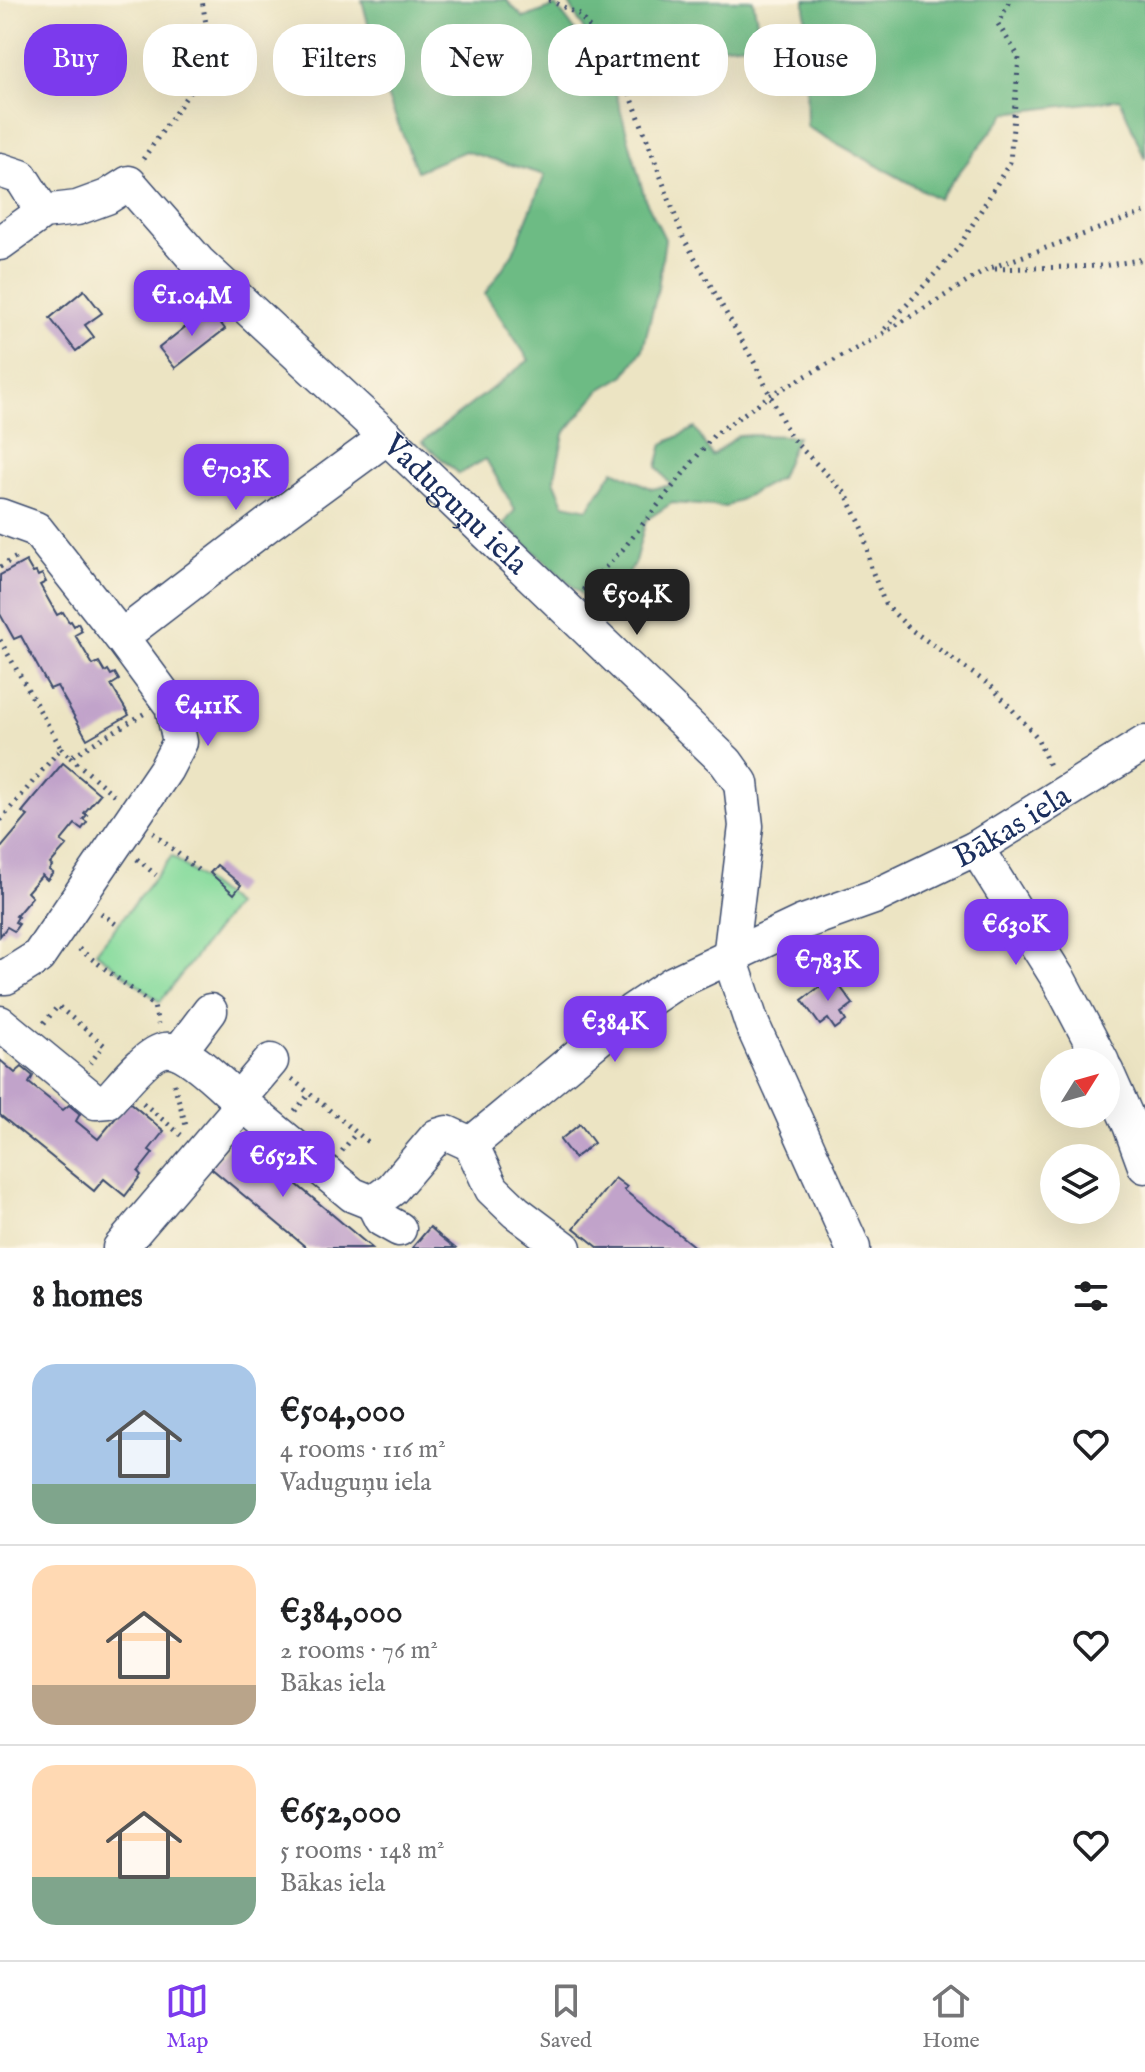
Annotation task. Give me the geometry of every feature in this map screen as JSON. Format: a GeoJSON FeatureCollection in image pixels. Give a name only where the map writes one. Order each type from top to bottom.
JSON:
{"type":"FeatureCollection","features":[{"type":"Feature","properties":{"kind":"street"},"geometry":{"type":"LineString","coordinates":[[0,170],[21,177],[43,212]]}},
{"type":"Feature","properties":{"kind":"street"},"geometry":{"type":"LineString","coordinates":[[0,243],[43,212],[77,208],[107,197],[129,183]]}},
{"type":"Feature","properties":{"kind":"street","name":"Vaduguņu iela"},"geometry":{"type":"LineString","coordinates":[[129,183],[198,262],[565,607],[726,762],[741,783],[746,826],[730,958],[752,1024],[853,1248]]}},
{"type":"Feature","properties":{"kind":"street"},"geometry":{"type":"LineString","coordinates":[[121,637],[387,437]]}},
{"type":"Feature","properties":{"kind":"street"},"geometry":{"type":"LineString","coordinates":[[0,516],[36,529],[172,706],[180,742],[166,769],[126,808],[38,957],[6,977],[0,977]]}},
{"type":"Feature","properties":{"kind":"street","name":"Bākas iela"},"geometry":{"type":"LineString","coordinates":[[471,1144],[632,1011],[674,983],[801,923],[874,897],[976,848],[1145,743]]}},
{"type":"Feature","properties":{"kind":"street"},"geometry":{"type":"LineString","coordinates":[[976,848],[1059,980],[1095,1048]]}},
{"type":"Feature","properties":{"kind":"street"},"geometry":{"type":"LineString","coordinates":[[0,1023],[96,1102],[108,1101],[151,1057],[172,1051],[210,1011]]}},
{"type":"Feature","properties":{"kind":"street"},"geometry":{"type":"LineString","coordinates":[[172,1051],[240,1102],[353,1195],[373,1203],[381,1219],[399,1229]]}},
{"type":"Feature","properties":{"kind":"street"},"geometry":{"type":"LineString","coordinates":[[120,1248],[271,1061]]}},
{"type":"Feature","properties":{"kind":"street"},"geometry":{"type":"LineString","coordinates":[[1120,1102],[1145,1166]]}},
{"type":"Feature","properties":{"kind":"street"},"geometry":{"type":"LineString","coordinates":[[373,1203],[392,1189],[437,1136],[447,1133],[471,1144],[492,1189],[516,1212],[564,1248]]}},
{"type":"Feature","properties":{"kind":"path"},"geometry":{"type":"LineString","coordinates":[[129,183],[158,135],[212,60],[202,0]]}},
{"type":"Feature","properties":{"kind":"path"},"geometry":{"type":"LineString","coordinates":[[549,0],[580,15],[624,77],[683,237],[754,362],[791,438],[846,494],[863,529],[871,568],[885,604],[910,629],[991,686],[1037,737],[1061,795]]}},
{"type":"Feature","properties":{"kind":"path"},"geometry":{"type":"LineString","coordinates":[[879,336],[959,247],[1010,162],[1019,57],[998,24],[1010,0]]}},
{"type":"Feature","properties":{"kind":"path"},"geometry":{"type":"LineString","coordinates":[[565,607],[623,549],[714,435],[769,396],[879,336],[988,269],[1145,212]]}},
{"type":"Feature","properties":{"kind":"path"},"geometry":{"type":"LineString","coordinates":[[988,269],[1103,266],[1145,259]]}},
{"type":"Feature","properties":{"kind":"path"},"geometry":{"type":"LineString","coordinates":[[0,567],[22,554]]}},
{"type":"Feature","properties":{"kind":"path"},"geometry":{"type":"LineString","coordinates":[[0,642],[61,748],[198,870],[195,874]]}},
{"type":"Feature","properties":{"kind":"path"},"geometry":{"type":"LineString","coordinates":[[70,757],[152,709]]}},
{"type":"Feature","properties":{"kind":"path"},"geometry":{"type":"LineString","coordinates":[[0,821],[61,748]]}},
{"type":"Feature","properties":{"kind":"path"},"geometry":{"type":"LineString","coordinates":[[56,931],[154,1006],[172,1051],[191,1143]]}},
{"type":"Feature","properties":{"kind":"path"},"geometry":{"type":"LineString","coordinates":[[26,1045],[58,1006],[81,1025],[104,1045],[74,1085]]}},
{"type":"Feature","properties":{"kind":"path"},"geometry":{"type":"LineString","coordinates":[[271,1061],[368,1142]]}},
{"type":"Feature","properties":{"kind":"green space"},"geometry":{"type":"Polygon","coordinates":[[[362,0],[506,0],[524,18],[556,6],[570,24],[548,24],[548,96],[617,96],[645,199],[665,239],[658,288],[643,349],[625,375],[600,390],[564,434],[554,480],[564,504],[588,509],[614,470],[652,489],[671,485],[657,467],[663,444],[695,428],[712,456],[739,435],[797,436],[780,478],[726,507],[672,503],[646,520],[634,565],[602,613],[504,524],[515,510],[486,459],[459,474],[422,442],[529,360],[485,294],[513,253],[545,175],[465,151],[417,171],[387,96],[405,96],[405,24],[368,24],[362,0]]]}},
{"type":"Feature","properties":{"kind":"green space"},"geometry":{"type":"Polygon","coordinates":[[[567,0],[753,0],[757,21],[756,24],[744,24],[744,44],[728,46],[728,24],[581,24],[567,0]]]}},
{"type":"Feature","properties":{"kind":"green space"},"geometry":{"type":"Polygon","coordinates":[[[805,0],[1145,0],[1145,159],[1120,99],[1006,113],[938,199],[807,127],[807,96],[876,96],[876,24],[805,24],[805,0]]]}},
{"type":"Feature","properties":{"kind":"green space"},"geometry":{"type":"Polygon","coordinates":[[[172,856],[235,905],[160,1002],[96,952],[172,856]]]}},
{"type":"Feature","properties":{"kind":"building"},"geometry":{"type":"Polygon","coordinates":[[[84,290],[102,313],[85,325],[94,337],[76,351],[50,318],[84,290]]]}},
{"type":"Feature","properties":{"kind":"building"},"geometry":{"type":"Polygon","coordinates":[[[209,308],[225,329],[175,368],[159,348],[209,308]]]}},
{"type":"Feature","properties":{"kind":"building"},"geometry":{"type":"Polygon","coordinates":[[[26,561],[33,573],[36,572],[38,576],[42,574],[46,582],[40,585],[57,615],[63,612],[74,626],[78,623],[82,631],[75,635],[93,665],[99,662],[105,672],[115,673],[119,680],[111,685],[129,715],[87,739],[57,686],[50,689],[21,636],[14,639],[0,614],[0,575],[26,561]]]}},
{"type":"Feature","properties":{"kind":"building"},"geometry":{"type":"Polygon","coordinates":[[[63,763],[100,794],[84,813],[87,815],[83,819],[87,822],[82,829],[75,824],[61,841],[67,845],[50,864],[49,870],[53,873],[47,880],[42,875],[27,892],[32,897],[16,916],[15,922],[19,924],[14,931],[7,927],[0,936],[0,849],[28,816],[22,812],[63,763]]]}},
{"type":"Feature","properties":{"kind":"building"},"geometry":{"type":"Polygon","coordinates":[[[217,865],[241,885],[234,894],[210,873],[217,865]]]}},
{"type":"Feature","properties":{"kind":"building"},"geometry":{"type":"Polygon","coordinates":[[[833,977],[853,1004],[841,1013],[846,1021],[835,1029],[828,1019],[820,1025],[802,1000],[833,977]]]}},
{"type":"Feature","properties":{"kind":"building"},"geometry":{"type":"Polygon","coordinates":[[[0,1060],[15,1073],[22,1067],[33,1076],[29,1083],[63,1110],[69,1105],[80,1114],[76,1121],[98,1139],[129,1102],[164,1131],[149,1150],[153,1153],[125,1196],[104,1179],[94,1191],[0,1115],[0,1060]]]}},
{"type":"Feature","properties":{"kind":"building"},"geometry":{"type":"Polygon","coordinates":[[[580,1124],[594,1143],[574,1158],[560,1140],[580,1124]]]}},
{"type":"Feature","properties":{"kind":"building"},"geometry":{"type":"Polygon","coordinates":[[[238,1135],[372,1248],[307,1248],[211,1168],[238,1135]]]}},
{"type":"Feature","properties":{"kind":"building"},"geometry":{"type":"Polygon","coordinates":[[[615,1178],[627,1187],[624,1190],[696,1248],[599,1248],[574,1228],[615,1178]]]}},
{"type":"Feature","properties":{"kind":"building"},"geometry":{"type":"Polygon","coordinates":[[[430,1227],[440,1236],[455,1248],[412,1248],[430,1227]]]}}]}
